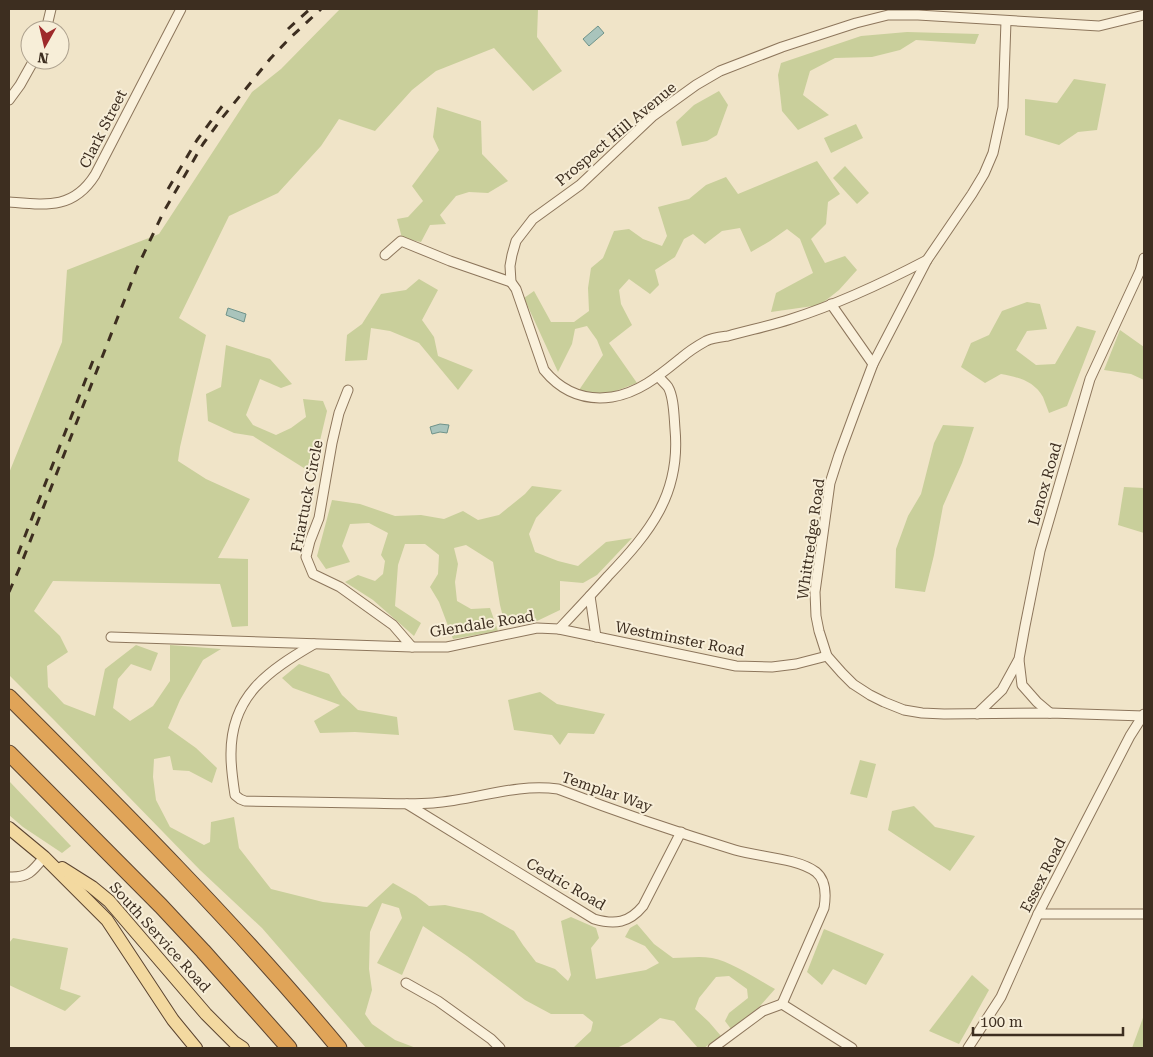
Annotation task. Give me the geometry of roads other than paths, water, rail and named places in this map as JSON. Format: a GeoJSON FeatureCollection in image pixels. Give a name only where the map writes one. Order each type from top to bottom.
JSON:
{"type":"FeatureCollection","features":[{"type":"Feature","properties":{"kind":"highway"},"geometry":{"type":"LineString","coordinates":[[9,697],[189,880],[274,972],[339,1048]]}},
{"type":"Feature","properties":{"kind":"highway"},"geometry":{"type":"LineString","coordinates":[[9,753],[161,906],[287,1046]]}},
{"type":"Feature","properties":{"kind":"main road"},"geometry":{"type":"LineString","coordinates":[[9,828],[44,857],[107,920],[173,1020],[196,1048]]}},
{"type":"Feature","properties":{"kind":"main road","name":"South Service Road"},"geometry":{"type":"LineString","coordinates":[[44,857],[109,900],[206,1014],[234,1042],[243,1048]]}},
{"type":"Feature","properties":{"kind":"street","name":"Clark Street"},"geometry":{"type":"LineString","coordinates":[[9,202],[45,205],[58,204],[68,200],[88,186],[181,9]]}},
{"type":"Feature","properties":{"kind":"street","name":"Prospect Hill Avenue"},"geometry":{"type":"LineString","coordinates":[[927,260],[895,277],[831,304],[790,319],[706,341],[636,391],[600,398],[574,394],[562,388],[544,370],[516,289],[511,282],[510,266],[516,241],[533,219],[580,185],[653,116],[696,85],[720,71],[782,47],[856,23],[888,15],[918,14],[1099,26],[1144,15]]}},
{"type":"Feature","properties":{"kind":"street","name":"Whittredge Road"},"geometry":{"type":"LineString","coordinates":[[1006,21],[1003,107],[993,153],[984,174],[972,194],[927,260],[873,364],[830,483],[815,592],[816,616],[827,656],[842,673],[853,684],[870,695],[904,710],[922,713],[1144,715]]}},
{"type":"Feature","properties":{"kind":"street"},"geometry":{"type":"LineString","coordinates":[[9,100],[28,70]]}},
{"type":"Feature","properties":{"kind":"street"},"geometry":{"type":"LineString","coordinates":[[385,255],[401,241],[450,261],[511,282]]}},
{"type":"Feature","properties":{"kind":"street","name":"Lenox Road"},"geometry":{"type":"LineString","coordinates":[[978,714],[1002,690],[1019,660],[1040,551],[1090,379],[1140,271],[1144,258]]}},
{"type":"Feature","properties":{"kind":"street"},"geometry":{"type":"LineString","coordinates":[[831,304],[873,364]]}},
{"type":"Feature","properties":{"kind":"street"},"geometry":{"type":"LineString","coordinates":[[559,630],[634,549],[654,522],[668,493],[676,458],[676,434],[673,403],[669,388],[658,376]]}},
{"type":"Feature","properties":{"kind":"street","name":"Friartuck Circle"},"geometry":{"type":"LineString","coordinates":[[348,390],[339,414],[332,443],[319,518],[306,557],[313,574],[340,588],[393,625],[412,647]]}},
{"type":"Feature","properties":{"kind":"street"},"geometry":{"type":"LineString","coordinates":[[590,596],[596,637]]}},
{"type":"Feature","properties":{"kind":"street","name":"Glendale Road"},"geometry":{"type":"LineString","coordinates":[[111,637],[447,647],[537,628],[559,630]]}},
{"type":"Feature","properties":{"kind":"street","name":"Westminster Road"},"geometry":{"type":"LineString","coordinates":[[559,630],[736,666],[772,667],[796,664],[827,656]]}},
{"type":"Feature","properties":{"kind":"street","name":"Templar Way"},"geometry":{"type":"LineString","coordinates":[[314,644],[288,659],[257,684],[240,709],[233,733],[231,755],[235,795],[240,799],[245,801],[433,803],[519,788],[545,787],[558,789],[738,851],[790,862],[814,871],[824,883],[824,908],[782,1004]]}},
{"type":"Feature","properties":{"kind":"street"},"geometry":{"type":"LineString","coordinates":[[1019,660],[1022,685],[1050,713]]}},
{"type":"Feature","properties":{"kind":"street","name":"Essex Road"},"geometry":{"type":"LineString","coordinates":[[968,1048],[1001,997],[1038,914],[1130,736],[1144,715]]}},
{"type":"Feature","properties":{"kind":"street","name":"Cedric Road"},"geometry":{"type":"LineString","coordinates":[[406,804],[594,919],[613,923],[625,920],[638,912],[643,906],[680,832]]}},
{"type":"Feature","properties":{"kind":"street"},"geometry":{"type":"LineString","coordinates":[[9,877],[27,875],[34,870],[44,857]]}},
{"type":"Feature","properties":{"kind":"street"},"geometry":{"type":"LineString","coordinates":[[1038,914],[1144,914]]}},
{"type":"Feature","properties":{"kind":"street"},"geometry":{"type":"LineString","coordinates":[[406,983],[438,1001],[491,1039],[500,1048]]}},
{"type":"Feature","properties":{"kind":"street"},"geometry":{"type":"LineString","coordinates":[[713,1048],[764,1011],[782,1004],[852,1048]]}},
{"type":"Feature","properties":{"kind":"water"},"geometry":{"type":"Polygon","coordinates":[[[598,26],[604,33],[589,46],[583,39],[598,26]]]}},
{"type":"Feature","properties":{"kind":"water"},"geometry":{"type":"Polygon","coordinates":[[[228,308],[246,314],[244,322],[226,315],[228,308]]]}},
{"type":"Feature","properties":{"kind":"water"},"geometry":{"type":"Polygon","coordinates":[[[440,424],[449,425],[447,433],[432,434],[430,427],[440,424]]]}},
{"type":"Feature","properties":{"kind":"railway"},"geometry":{"type":"LineString","coordinates":[[288,29],[310,9]]}},
{"type":"Feature","properties":{"kind":"railway"},"geometry":{"type":"LineString","coordinates":[[9,592],[137,268],[163,213],[203,144],[222,118],[270,59],[321,9]]}},
{"type":"Feature","properties":{"kind":"railway"},"geometry":{"type":"LineString","coordinates":[[168,189],[197,140],[226,101]]}},
{"type":"Feature","properties":{"kind":"railway"},"geometry":{"type":"LineString","coordinates":[[18,554],[94,358]]}}]}
